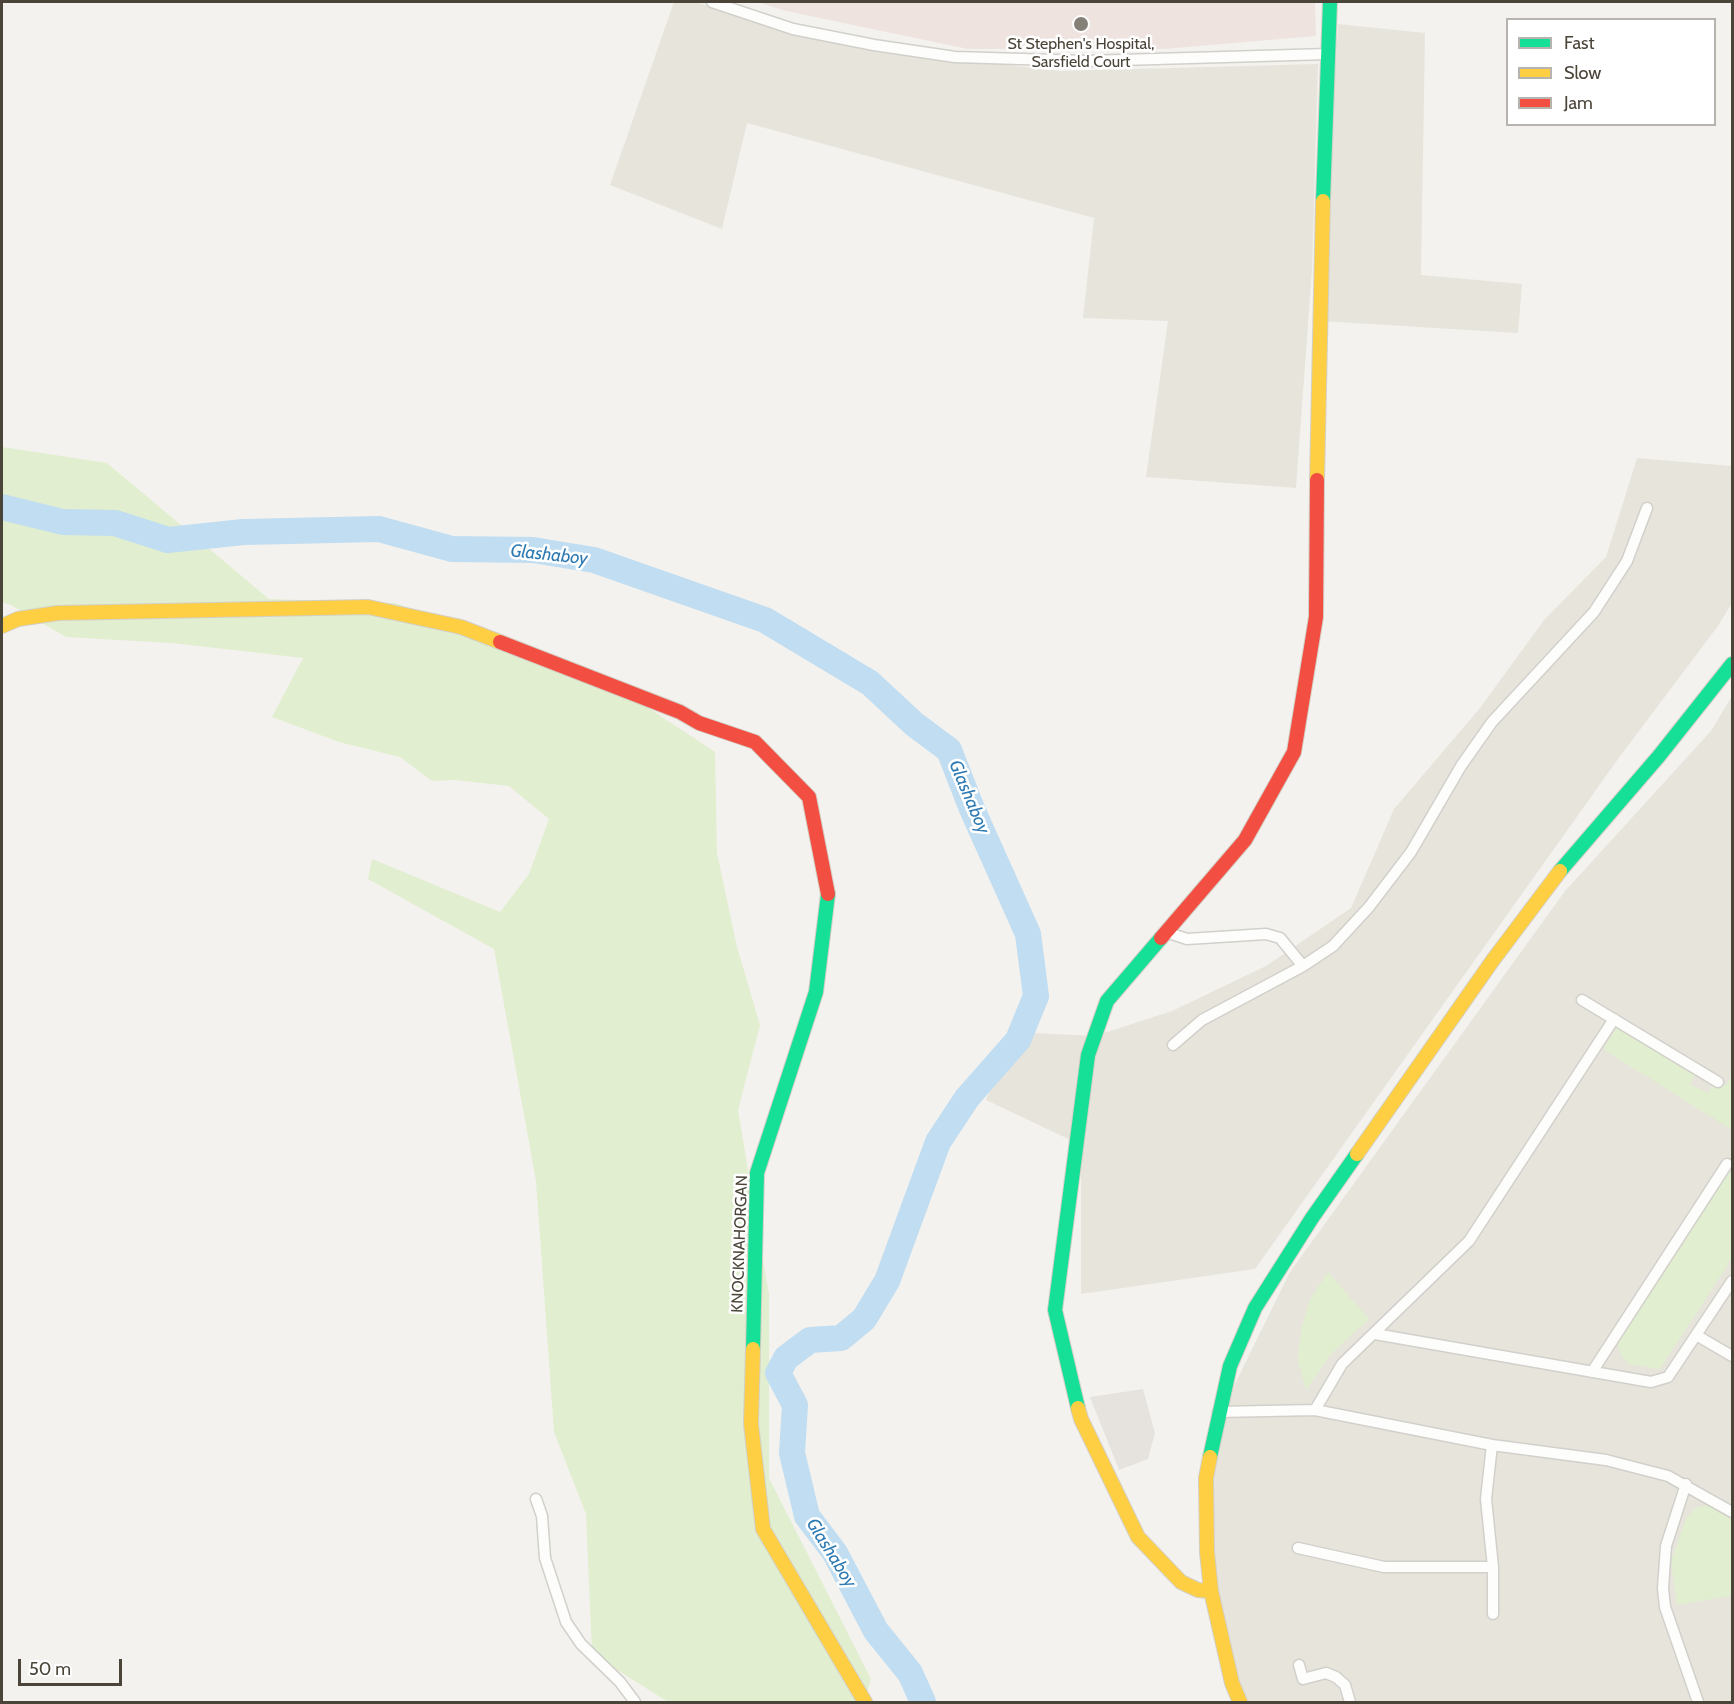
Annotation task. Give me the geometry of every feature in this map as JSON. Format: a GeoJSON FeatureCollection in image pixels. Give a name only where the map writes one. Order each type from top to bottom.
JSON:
{"type":"FeatureCollection","features":[{"type":"Feature","properties":{"kind":"street"},"geometry":{"type":"LineString","coordinates":[[712,2],[793,29],[874,45],[955,57],[1086,61],[1328,54]]}},
{"type":"Feature","properties":{"kind":"street"},"geometry":{"type":"LineString","coordinates":[[1211,1591],[1198,1590],[1181,1582],[1138,1537],[1080,1419],[1055,1310],[1088,1055],[1107,1001],[1245,840],[1294,752],[1316,617],[1318,342],[1330,2]]}},
{"type":"Feature","properties":{"kind":"street"},"geometry":{"type":"LineString","coordinates":[[1173,1045],[1202,1020],[1303,966],[1333,946],[1369,907],[1411,852],[1461,766],[1492,722],[1594,612],[1627,561],[1647,508]]}},
{"type":"Feature","properties":{"kind":"street","name":"KNOCKNAHORGAN"},"geometry":{"type":"LineString","coordinates":[[2,626],[18,619],[58,613],[368,607],[461,627],[680,712],[699,723],[754,742],[809,797],[828,896],[816,992],[757,1173],[751,1424],[763,1529],[865,1702]]}},
{"type":"Feature","properties":{"kind":"street"},"geometry":{"type":"LineString","coordinates":[[1240,1702],[1232,1683],[1211,1591],[1206,1478],[1218,1412],[1230,1366],[1256,1308],[1312,1218],[1493,960],[1574,852],[1659,756],[1732,664]]}},
{"type":"Feature","properties":{"kind":"street"},"geometry":{"type":"LineString","coordinates":[[1166,932],[1186,939],[1266,934],[1280,938],[1303,966]]}},
{"type":"Feature","properties":{"kind":"street"},"geometry":{"type":"LineString","coordinates":[[1582,1000],[1718,1082]]}},
{"type":"Feature","properties":{"kind":"street"},"geometry":{"type":"LineString","coordinates":[[1315,1410],[1342,1364],[1469,1241],[1614,1019]]}},
{"type":"Feature","properties":{"kind":"street"},"geometry":{"type":"LineString","coordinates":[[1592,1372],[1727,1164]]}},
{"type":"Feature","properties":{"kind":"street"},"geometry":{"type":"LineString","coordinates":[[1375,1334],[1651,1382],[1668,1377],[1732,1281]]}},
{"type":"Feature","properties":{"kind":"street"},"geometry":{"type":"LineString","coordinates":[[1696,1335],[1732,1356]]}},
{"type":"Feature","properties":{"kind":"street"},"geometry":{"type":"LineString","coordinates":[[1218,1412],[1315,1410],[1492,1445],[1606,1460],[1668,1476],[1732,1512]]}},
{"type":"Feature","properties":{"kind":"street"},"geometry":{"type":"LineString","coordinates":[[1492,1445],[1486,1499],[1493,1567],[1493,1614]]}},
{"type":"Feature","properties":{"kind":"street"},"geometry":{"type":"LineString","coordinates":[[1686,1485],[1666,1546],[1663,1588],[1668,1617],[1698,1702]]}},
{"type":"Feature","properties":{"kind":"street"},"geometry":{"type":"LineString","coordinates":[[536,1499],[542,1516],[545,1558],[566,1623],[581,1644],[620,1682],[635,1702]]}},
{"type":"Feature","properties":{"kind":"street"},"geometry":{"type":"LineString","coordinates":[[1298,1548],[1384,1567],[1493,1567]]}},
{"type":"Feature","properties":{"kind":"street"},"geometry":{"type":"LineString","coordinates":[[1299,1665],[1303,1679],[1326,1673],[1335,1677],[1345,1685],[1350,1702]]}},
{"type":"Feature","properties":{"kind":"shaded area"},"geometry":{"type":"Polygon","coordinates":[[[674,2],[695,2],[862,48],[1060,71],[1318,64],[1312,270],[1296,488],[1146,477],[1168,321],[1083,318],[1094,218],[747,123],[722,229],[610,185],[674,2]]]}},
{"type":"Feature","properties":{"kind":"shaded area","name":"St Stephen's Hospital, Sarsfield Court"},"geometry":{"type":"Polygon","coordinates":[[[757,2],[1315,2],[1316,36],[1164,49],[968,49],[786,11],[757,2]]]}},
{"type":"Feature","properties":{"kind":"shaded area"},"geometry":{"type":"Polygon","coordinates":[[[1338,24],[1425,33],[1421,275],[1522,284],[1518,333],[1320,321],[1338,24]]]}},
{"type":"Feature","properties":{"kind":"shaded area"},"geometry":{"type":"Polygon","coordinates":[[[1637,458],[1732,466],[1732,603],[1718,626],[1618,759],[1255,1269],[1081,1294],[1081,1145],[986,1100],[1016,1032],[1095,1036],[1172,1011],[1266,966],[1351,908],[1394,809],[1480,708],[1544,620],[1606,557],[1637,458]]]}},
{"type":"Feature","properties":{"kind":"shaded area"},"geometry":{"type":"Polygon","coordinates":[[[1732,696],[1732,1702],[1246,1702],[1211,1591],[1206,1478],[1232,1390],[1290,1272],[1565,891],[1711,731],[1732,696]]]}},
{"type":"Feature","properties":{"kind":"shaded area"},"geometry":{"type":"Polygon","coordinates":[[[1143,1389],[1155,1433],[1148,1459],[1119,1470],[1090,1397],[1143,1389]]]}},
{"type":"Feature","properties":{"kind":"green space"},"geometry":{"type":"Polygon","coordinates":[[[2,447],[107,463],[269,599],[395,603],[482,631],[635,699],[715,752],[717,853],[737,947],[760,1025],[738,1110],[769,1295],[769,1478],[871,1679],[864,1702],[668,1702],[592,1654],[586,1514],[554,1432],[536,1181],[494,949],[368,879],[372,859],[500,912],[529,874],[549,819],[509,786],[455,780],[432,781],[400,757],[339,742],[272,717],[303,658],[172,643],[66,637],[2,602],[2,447]]]}},
{"type":"Feature","properties":{"kind":"green space"},"geometry":{"type":"Polygon","coordinates":[[[1618,1026],[1696,1073],[1690,1084],[1708,1093],[1714,1083],[1726,1085],[1732,1076],[1732,1130],[1603,1049],[1618,1026]]]}},
{"type":"Feature","properties":{"kind":"green space"},"geometry":{"type":"Polygon","coordinates":[[[1728,1173],[1732,1173],[1732,1258],[1660,1369],[1629,1364],[1621,1356],[1617,1342],[1728,1173]]]}},
{"type":"Feature","properties":{"kind":"green space"},"geometry":{"type":"Polygon","coordinates":[[[1328,1272],[1369,1319],[1330,1355],[1306,1390],[1298,1360],[1301,1330],[1310,1299],[1328,1272]]]}},
{"type":"Feature","properties":{"kind":"green space"},"geometry":{"type":"Polygon","coordinates":[[[1710,1504],[1732,1519],[1732,1592],[1729,1596],[1677,1605],[1671,1561],[1687,1516],[1696,1508],[1710,1504]]]}},
{"type":"Feature","properties":{"kind":"waterway","name":"Glashaboy"},"geometry":{"type":"LineString","coordinates":[[2,507],[63,522],[115,523],[168,540],[243,532],[379,529],[452,549],[533,550],[594,560],[765,620],[870,683],[914,724],[949,750],[972,809],[1028,934],[1036,996],[1018,1040],[967,1098],[938,1142],[887,1281],[864,1319],[841,1338],[810,1340],[786,1358],[778,1373],[795,1405],[792,1453],[807,1516],[835,1553],[876,1631],[910,1673],[923,1702]]}},
{"type":"Feature","properties":{"kind":"traffic: fast"},"geometry":{"type":"LineString","coordinates":[[1323,201],[1330,2]]}},
{"type":"Feature","properties":{"kind":"traffic: fast"},"geometry":{"type":"LineString","coordinates":[[1560,871],[1659,756],[1732,664]]}},
{"type":"Feature","properties":{"kind":"traffic: fast"},"geometry":{"type":"LineString","coordinates":[[753,1349],[757,1173],[816,992],[828,894]]}},
{"type":"Feature","properties":{"kind":"traffic: fast"},"geometry":{"type":"LineString","coordinates":[[1078,1408],[1055,1310],[1088,1055],[1107,1001],[1161,938]]}},
{"type":"Feature","properties":{"kind":"traffic: fast"},"geometry":{"type":"LineString","coordinates":[[1210,1457],[1230,1366],[1255,1308],[1312,1218],[1357,1154]]}},
{"type":"Feature","properties":{"kind":"traffic: slow"},"geometry":{"type":"LineString","coordinates":[[1317,480],[1323,201]]}},
{"type":"Feature","properties":{"kind":"traffic: slow"},"geometry":{"type":"LineString","coordinates":[[2,626],[18,619],[58,613],[368,607],[461,627],[500,642]]}},
{"type":"Feature","properties":{"kind":"traffic: slow"},"geometry":{"type":"LineString","coordinates":[[1357,1154],[1493,960],[1560,871]]}},
{"type":"Feature","properties":{"kind":"traffic: slow"},"geometry":{"type":"LineString","coordinates":[[753,1349],[751,1424],[763,1529],[865,1702]]}},
{"type":"Feature","properties":{"kind":"traffic: slow"},"geometry":{"type":"LineString","coordinates":[[1078,1408],[1081,1419],[1138,1537],[1181,1582],[1198,1590],[1211,1591]]}},
{"type":"Feature","properties":{"kind":"traffic: slow"},"geometry":{"type":"LineString","coordinates":[[1210,1457],[1206,1478],[1207,1552],[1211,1591],[1232,1683],[1240,1702]]}},
{"type":"Feature","properties":{"kind":"traffic: jam"},"geometry":{"type":"LineString","coordinates":[[1161,938],[1245,840],[1294,752],[1316,617],[1317,480]]}},
{"type":"Feature","properties":{"kind":"traffic: jam"},"geometry":{"type":"LineString","coordinates":[[500,642],[680,712],[699,723],[755,742],[809,797],[828,894]]}},
{"type":"Feature","properties":{"kind":"place","name":"St Stephen's Hospital, Sarsfield Court"},"geometry":{"type":"Point","coordinates":[1081,24]}}]}
